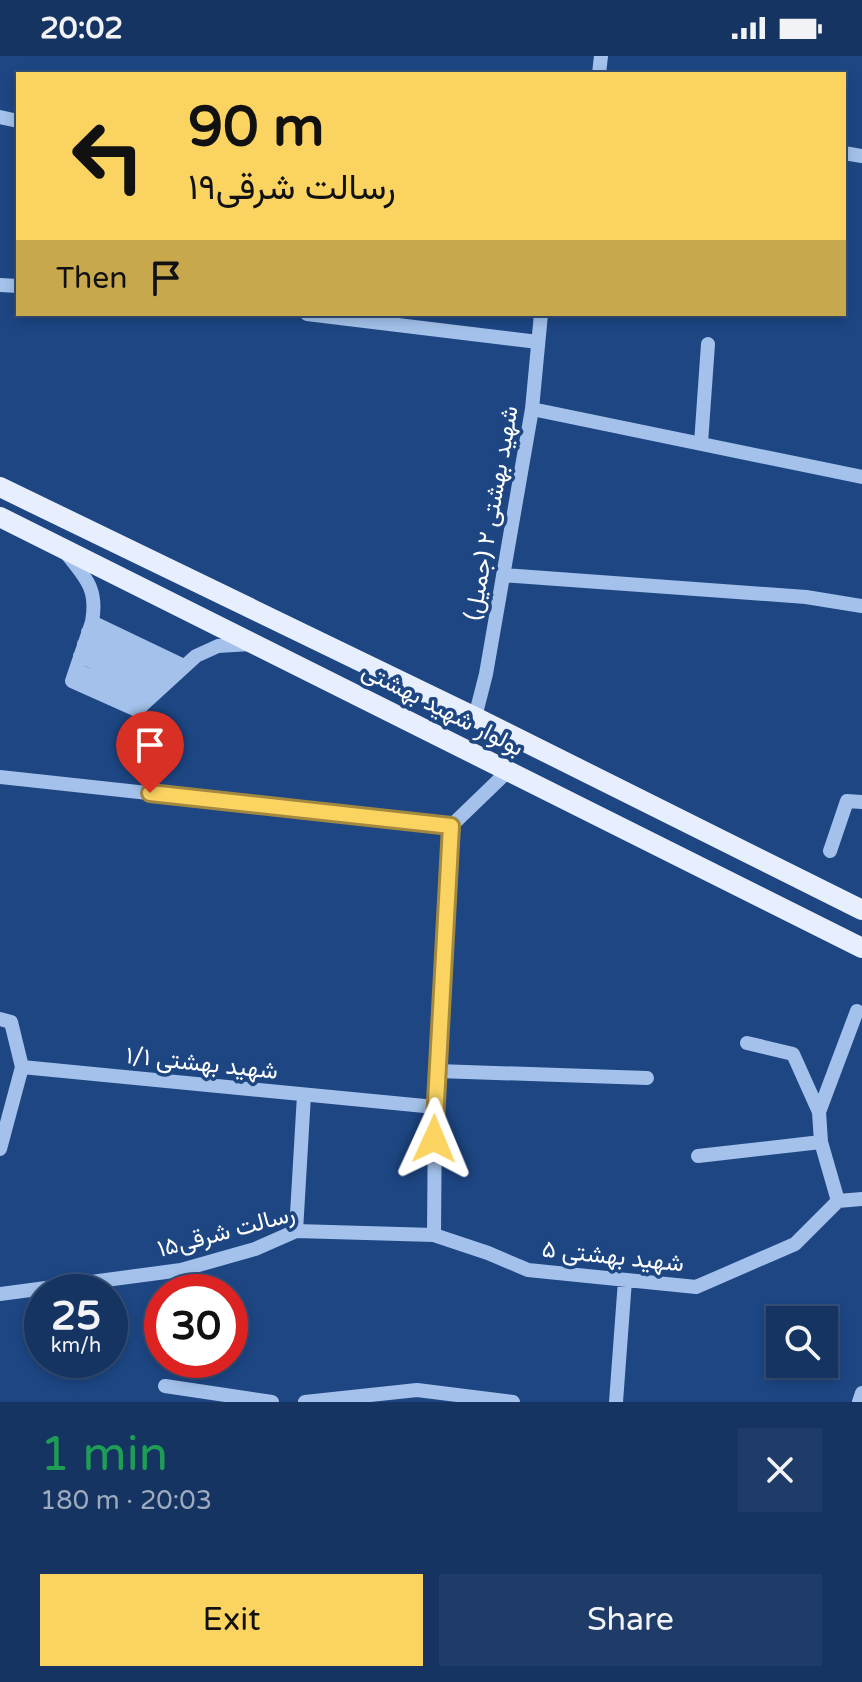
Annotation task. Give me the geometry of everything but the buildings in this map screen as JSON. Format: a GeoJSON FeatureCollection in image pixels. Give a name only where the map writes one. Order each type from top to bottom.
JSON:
{"type":"FeatureCollection","features":[{"type":"Feature","properties":{"kind":"main road","name":"بولوار شهید بهشتی"},"geometry":{"type":"LineString","coordinates":[[0,487],[475,717],[862,910]]}},
{"type":"Feature","properties":{"kind":"main road","name":"بولوار شهید بهشتی"},"geometry":{"type":"LineString","coordinates":[[0,517],[862,948]]}},
{"type":"Feature","properties":{"kind":"main road"},"geometry":{"type":"LineString","coordinates":[[626,830],[643,801]]}},
{"type":"Feature","properties":{"kind":"street"},"geometry":{"type":"LineString","coordinates":[[324,316],[538,342]]}},
{"type":"Feature","properties":{"kind":"street","name":"شهید بهشتی ۲ (جمیل)"},"geometry":{"type":"LineString","coordinates":[[475,717],[486,674],[532,409],[541,316]]}},
{"type":"Feature","properties":{"kind":"street"},"geometry":{"type":"LineString","coordinates":[[701,443],[708,344]]}},
{"type":"Feature","properties":{"kind":"street"},"geometry":{"type":"LineString","coordinates":[[532,409],[862,477]]}},
{"type":"Feature","properties":{"kind":"street"},"geometry":{"type":"LineString","coordinates":[[61,547],[90,583],[95,605],[72,681],[161,687],[196,656],[218,646],[255,644]]}},
{"type":"Feature","properties":{"kind":"street"},"geometry":{"type":"LineString","coordinates":[[503,575],[806,597],[862,606]]}},
{"type":"Feature","properties":{"kind":"street"},"geometry":{"type":"LineString","coordinates":[[84,645],[161,687]]}},
{"type":"Feature","properties":{"kind":"street"},"geometry":{"type":"LineString","coordinates":[[84,645],[161,687]]}},
{"type":"Feature","properties":{"kind":"street"},"geometry":{"type":"LineString","coordinates":[[434,1235],[435,1107],[451,826],[508,771]]}},
{"type":"Feature","properties":{"kind":"street"},"geometry":{"type":"LineString","coordinates":[[0,777],[451,826]]}},
{"type":"Feature","properties":{"kind":"street"},"geometry":{"type":"LineString","coordinates":[[830,851],[847,801],[862,802]]}},
{"type":"Feature","properties":{"kind":"street"},"geometry":{"type":"LineString","coordinates":[[819,1112],[857,1011]]}},
{"type":"Feature","properties":{"kind":"street"},"geometry":{"type":"LineString","coordinates":[[0,1019],[11,1022],[22,1067],[6,1102],[0,1149]]}},
{"type":"Feature","properties":{"kind":"street"},"geometry":{"type":"LineString","coordinates":[[747,1043],[793,1054],[819,1112],[821,1142],[838,1201],[862,1199]]}},
{"type":"Feature","properties":{"kind":"street","name":"شهید بهشتی ۱/۱"},"geometry":{"type":"LineString","coordinates":[[22,1067],[435,1107]]}},
{"type":"Feature","properties":{"kind":"street"},"geometry":{"type":"LineString","coordinates":[[437,1071],[647,1078]]}},
{"type":"Feature","properties":{"kind":"street"},"geometry":{"type":"LineString","coordinates":[[296,1231],[304,1095]]}},
{"type":"Feature","properties":{"kind":"street"},"geometry":{"type":"LineString","coordinates":[[698,1156],[821,1142]]}},
{"type":"Feature","properties":{"kind":"street","name":"شهید بهشتی ۵"},"geometry":{"type":"LineString","coordinates":[[434,1235],[528,1270],[696,1287],[795,1244],[838,1201]]}},
{"type":"Feature","properties":{"kind":"street","name":"رسالت شرقی۱۵"},"geometry":{"type":"LineString","coordinates":[[0,1294],[181,1270],[255,1249],[296,1231],[434,1235]]}},
{"type":"Feature","properties":{"kind":"street"},"geometry":{"type":"LineString","coordinates":[[616,1402],[625,1280]]}},
{"type":"Feature","properties":{"kind":"street"},"geometry":{"type":"LineString","coordinates":[[165,1386],[272,1402]]}},
{"type":"Feature","properties":{"kind":"street"},"geometry":{"type":"LineString","coordinates":[[305,1402],[417,1390],[513,1402]]}},
{"type":"Feature","properties":{"kind":"street"},"geometry":{"type":"LineString","coordinates":[[859,1402],[862,1393]]}},
{"type":"Feature","properties":{"kind":"route"},"geometry":{"type":"LineString","coordinates":[[150,793],[451,826],[434,1139]]}}]}
